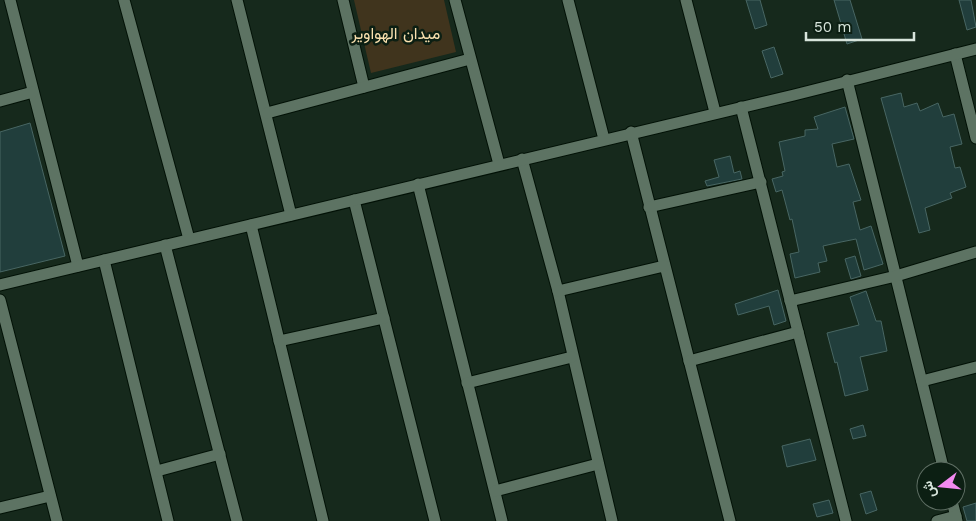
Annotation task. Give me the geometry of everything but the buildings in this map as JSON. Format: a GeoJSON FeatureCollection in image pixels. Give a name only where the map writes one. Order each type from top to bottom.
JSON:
{"type":"FeatureCollection","features":[{"type":"Feature","properties":{"kind":"street"},"geometry":{"type":"LineString","coordinates":[[10,0],[78,266]]}},
{"type":"Feature","properties":{"kind":"street"},"geometry":{"type":"LineString","coordinates":[[124,0],[189,240]]}},
{"type":"Feature","properties":{"kind":"street"},"geometry":{"type":"LineString","coordinates":[[238,0],[291,214]]}},
{"type":"Feature","properties":{"kind":"street"},"geometry":{"type":"LineString","coordinates":[[343,0],[364,87]]}},
{"type":"Feature","properties":{"kind":"street"},"geometry":{"type":"LineString","coordinates":[[455,0],[499,164]]}},
{"type":"Feature","properties":{"kind":"street"},"geometry":{"type":"LineString","coordinates":[[568,0],[604,139]]}},
{"type":"Feature","properties":{"kind":"street"},"geometry":{"type":"LineString","coordinates":[[686,0],[714,112]]}},
{"type":"Feature","properties":{"kind":"street"},"geometry":{"type":"LineString","coordinates":[[0,285],[976,49]]}},
{"type":"Feature","properties":{"kind":"street"},"geometry":{"type":"LineString","coordinates":[[955,54],[976,138]]}},
{"type":"Feature","properties":{"kind":"street"},"geometry":{"type":"LineString","coordinates":[[266,112],[470,59]]}},
{"type":"Feature","properties":{"kind":"street"},"geometry":{"type":"LineString","coordinates":[[847,80],[942,461]]}},
{"type":"Feature","properties":{"kind":"street"},"geometry":{"type":"LineString","coordinates":[[0,101],[33,92]]}},
{"type":"Feature","properties":{"kind":"street"},"geometry":{"type":"LineString","coordinates":[[741,107],[762,182],[846,521]]}},
{"type":"Feature","properties":{"kind":"street"},"geometry":{"type":"LineString","coordinates":[[630,132],[730,521]]}},
{"type":"Feature","properties":{"kind":"street"},"geometry":{"type":"LineString","coordinates":[[522,159],[558,291],[612,521]]}},
{"type":"Feature","properties":{"kind":"street"},"geometry":{"type":"LineString","coordinates":[[650,207],[762,182]]}},
{"type":"Feature","properties":{"kind":"street"},"geometry":{"type":"LineString","coordinates":[[418,184],[502,521]]}},
{"type":"Feature","properties":{"kind":"street"},"geometry":{"type":"LineString","coordinates":[[354,200],[435,521]]}},
{"type":"Feature","properties":{"kind":"street"},"geometry":{"type":"LineString","coordinates":[[251,224],[323,521]]}},
{"type":"Feature","properties":{"kind":"street"},"geometry":{"type":"LineString","coordinates":[[165,245],[237,521]]}},
{"type":"Feature","properties":{"kind":"street"},"geometry":{"type":"LineString","coordinates":[[790,301],[896,276],[976,252]]}},
{"type":"Feature","properties":{"kind":"street"},"geometry":{"type":"LineString","coordinates":[[104,260],[168,521]]}},
{"type":"Feature","properties":{"kind":"street"},"geometry":{"type":"LineString","coordinates":[[558,291],[664,266]]}},
{"type":"Feature","properties":{"kind":"street"},"geometry":{"type":"LineString","coordinates":[[0,300],[56,521]]}},
{"type":"Feature","properties":{"kind":"street"},"geometry":{"type":"LineString","coordinates":[[279,341],[384,318]]}},
{"type":"Feature","properties":{"kind":"street"},"geometry":{"type":"LineString","coordinates":[[688,361],[798,332]]}},
{"type":"Feature","properties":{"kind":"street"},"geometry":{"type":"LineString","coordinates":[[467,383],[572,357]]}},
{"type":"Feature","properties":{"kind":"street"},"geometry":{"type":"LineString","coordinates":[[922,381],[976,367]]}},
{"type":"Feature","properties":{"kind":"street"},"geometry":{"type":"LineString","coordinates":[[157,471],[220,454]]}},
{"type":"Feature","properties":{"kind":"street"},"geometry":{"type":"LineString","coordinates":[[495,491],[598,464]]}},
{"type":"Feature","properties":{"kind":"street"},"geometry":{"type":"LineString","coordinates":[[0,508],[50,496]]}},
{"type":"Feature","properties":{"kind":"street"},"geometry":{"type":"LineString","coordinates":[[936,521],[956,518]]}},
{"type":"Feature","properties":{"kind":"green space","name":"ميدان الهواوير"},"geometry":{"type":"Polygon","coordinates":[[[354,0],[444,0],[456,52],[371,73],[354,0]]]}}]}
